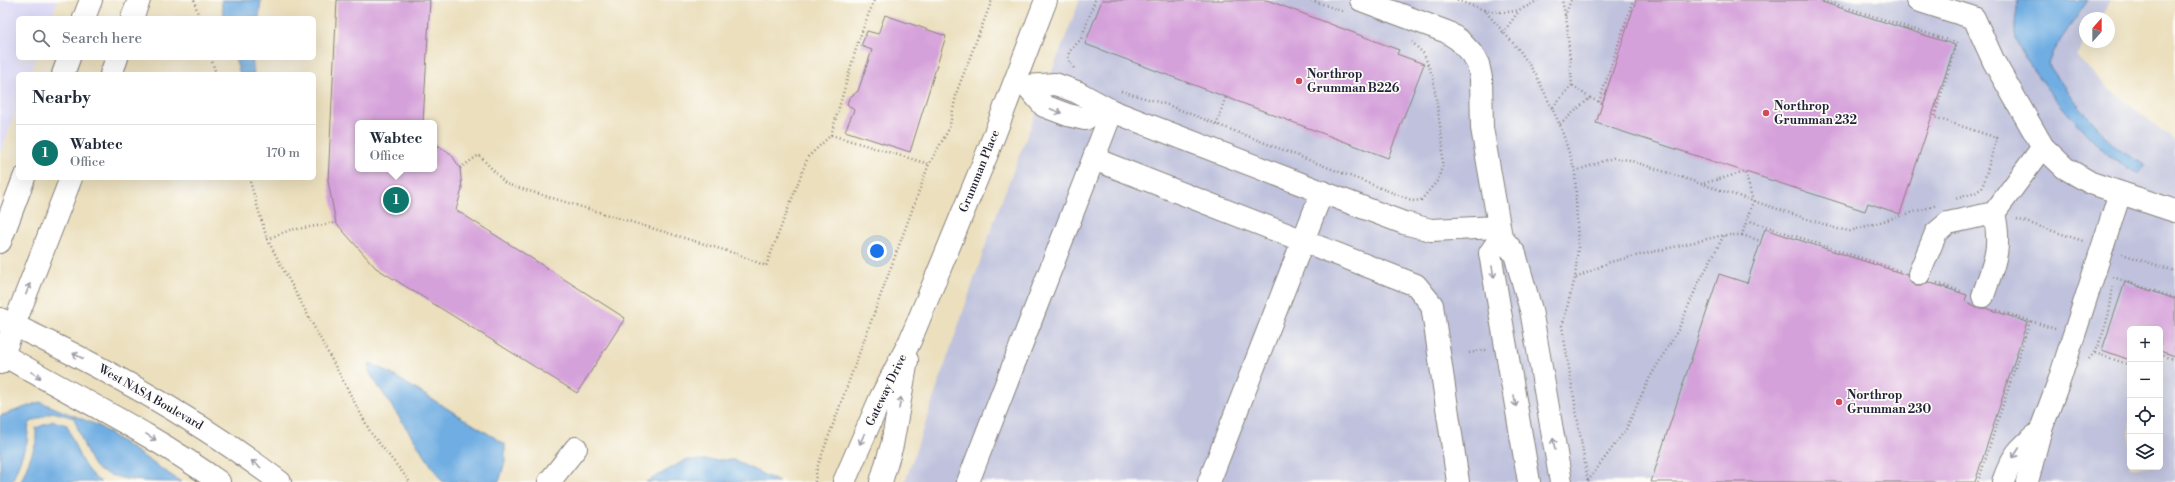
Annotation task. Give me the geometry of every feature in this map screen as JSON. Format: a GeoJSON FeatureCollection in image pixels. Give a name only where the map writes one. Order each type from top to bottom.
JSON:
{"type":"FeatureCollection","features":[{"type":"Feature","properties":{"kind":"main road"},"geometry":{"type":"LineString","coordinates":[[85,16],[91,0]]}},
{"type":"Feature","properties":{"kind":"main road"},"geometry":{"type":"LineString","coordinates":[[133,16],[139,0]]}},
{"type":"Feature","properties":{"kind":"main road","name":"Grumman Place"},"geometry":{"type":"LineString","coordinates":[[910,341],[1021,84],[1046,0]]}},
{"type":"Feature","properties":{"kind":"main road"},"geometry":{"type":"LineString","coordinates":[[1917,0],[1977,9],[1994,62],[2043,148],[2065,168],[2092,183],[2175,211]]}},
{"type":"Feature","properties":{"kind":"main road"},"geometry":{"type":"LineString","coordinates":[[1353,6],[1446,32],[1459,40],[1471,53],[1478,64],[1481,78],[1482,128],[1500,232],[1516,254],[1531,310],[1561,482]]}},
{"type":"Feature","properties":{"kind":"main road"},"geometry":{"type":"LineString","coordinates":[[64,72],[68,60]]}},
{"type":"Feature","properties":{"kind":"main road"},"geometry":{"type":"LineString","coordinates":[[112,72],[116,60]]}},
{"type":"Feature","properties":{"kind":"main road"},"geometry":{"type":"LineString","coordinates":[[1021,84],[1054,84],[1077,92],[1107,109],[1404,223],[1431,230],[1500,232]]}},
{"type":"Feature","properties":{"kind":"main road"},"geometry":{"type":"LineString","coordinates":[[968,482],[1094,159],[1107,109]]}},
{"type":"Feature","properties":{"kind":"main road"},"geometry":{"type":"LineString","coordinates":[[1919,274],[1936,233],[1948,223],[1994,213],[2043,148]]}},
{"type":"Feature","properties":{"kind":"main road"},"geometry":{"type":"LineString","coordinates":[[1094,159],[1416,285],[1432,305],[1458,482]]}},
{"type":"Feature","properties":{"kind":"main road"},"geometry":{"type":"LineString","coordinates":[[0,242],[23,180]]}},
{"type":"Feature","properties":{"kind":"main road"},"geometry":{"type":"LineString","coordinates":[[70,180],[7,322],[1,357],[142,432],[219,482]]}},
{"type":"Feature","properties":{"kind":"main road"},"geometry":{"type":"LineString","coordinates":[[1209,482],[1322,192]]}},
{"type":"Feature","properties":{"kind":"main road"},"geometry":{"type":"LineString","coordinates":[[2027,482],[2040,432],[2059,381],[2120,193]]}},
{"type":"Feature","properties":{"kind":"main road"},"geometry":{"type":"LineString","coordinates":[[1983,296],[1997,253],[1998,238],[1994,213]]}},
{"type":"Feature","properties":{"kind":"main road"},"geometry":{"type":"LineString","coordinates":[[1500,232],[1490,253],[1529,482]]}},
{"type":"Feature","properties":{"kind":"main road","name":"West NASA Boulevard"},"geometry":{"type":"LineString","coordinates":[[7,322],[107,371],[173,408],[232,447],[280,482]]}},
{"type":"Feature","properties":{"kind":"main road","name":"Gateway Drive"},"geometry":{"type":"LineString","coordinates":[[844,482],[881,397],[910,341]]}},
{"type":"Feature","properties":{"kind":"main road","name":"Gateway Drive"},"geometry":{"type":"LineString","coordinates":[[881,482],[892,445],[910,341]]}},
{"type":"Feature","properties":{"kind":"main road"},"geometry":{"type":"LineString","coordinates":[[2003,482],[2010,463],[2020,448],[2040,432]]}},
{"type":"Feature","properties":{"kind":"main road"},"geometry":{"type":"LineString","coordinates":[[549,482],[576,448]]}},
{"type":"Feature","properties":{"kind":"path"},"geometry":{"type":"LineString","coordinates":[[194,0],[198,16]]}},
{"type":"Feature","properties":{"kind":"path"},"geometry":{"type":"LineString","coordinates":[[460,168],[479,154],[506,184],[737,254],[766,266],[808,157],[831,135],[858,42],[874,0]]}},
{"type":"Feature","properties":{"kind":"path"},"geometry":{"type":"LineString","coordinates":[[815,482],[817,468],[928,164],[949,129],[957,91],[992,0]]}},
{"type":"Feature","properties":{"kind":"path"},"geometry":{"type":"LineString","coordinates":[[1078,71],[1072,67],[1068,59],[1069,52],[1080,39],[1095,0]]}},
{"type":"Feature","properties":{"kind":"path"},"geometry":{"type":"LineString","coordinates":[[1310,0],[1353,6]]}},
{"type":"Feature","properties":{"kind":"path"},"geometry":{"type":"LineString","coordinates":[[1457,0],[1484,10],[1500,13],[1518,12]]}},
{"type":"Feature","properties":{"kind":"path"},"geometry":{"type":"LineString","coordinates":[[1503,33],[1518,12],[1538,0]]}},
{"type":"Feature","properties":{"kind":"path"},"geometry":{"type":"LineString","coordinates":[[1553,107],[1572,85],[1562,0]]}},
{"type":"Feature","properties":{"kind":"path"},"geometry":{"type":"LineString","coordinates":[[1565,17],[1571,0]]}},
{"type":"Feature","properties":{"kind":"path"},"geometry":{"type":"LineString","coordinates":[[1572,85],[1590,98],[1601,103],[1633,0]]}},
{"type":"Feature","properties":{"kind":"path"},"geometry":{"type":"LineString","coordinates":[[1823,0],[1957,44],[1934,117],[1997,138],[1982,188],[1975,193],[1948,201]]}},
{"type":"Feature","properties":{"kind":"path"},"geometry":{"type":"LineString","coordinates":[[1484,10],[1520,51],[1536,76],[1553,107],[1575,171],[1578,247],[1575,278],[1562,326],[1587,482]]}},
{"type":"Feature","properties":{"kind":"path"},"geometry":{"type":"LineString","coordinates":[[1117,89],[1164,104],[1403,198],[1414,201],[1421,200],[1438,180],[1442,167],[1443,146],[1433,78],[1424,54],[1410,40]]}},
{"type":"Feature","properties":{"kind":"path"},"geometry":{"type":"LineString","coordinates":[[212,60],[216,72]]}},
{"type":"Feature","properties":{"kind":"path"},"geometry":{"type":"LineString","coordinates":[[1214,131],[1226,98]]}},
{"type":"Feature","properties":{"kind":"path"},"geometry":{"type":"LineString","coordinates":[[1560,125],[1590,98]]}},
{"type":"Feature","properties":{"kind":"path"},"geometry":{"type":"LineString","coordinates":[[831,135],[928,164]]}},
{"type":"Feature","properties":{"kind":"path"},"geometry":{"type":"LineString","coordinates":[[1575,171],[1613,158],[1629,160],[1850,232],[1941,204]]}},
{"type":"Feature","properties":{"kind":"path"},"geometry":{"type":"LineString","coordinates":[[1700,184],[1745,172],[1753,201],[1742,235]]}},
{"type":"Feature","properties":{"kind":"path"},"geometry":{"type":"LineString","coordinates":[[250,180],[267,239],[371,433],[410,482]]}},
{"type":"Feature","properties":{"kind":"path"},"geometry":{"type":"LineString","coordinates":[[2017,219],[2084,242]]}},
{"type":"Feature","properties":{"kind":"path"},"geometry":{"type":"LineString","coordinates":[[267,239],[290,230],[336,223]]}},
{"type":"Feature","properties":{"kind":"path"},"geometry":{"type":"LineString","coordinates":[[1575,278],[1610,262],[1724,235],[1742,235],[1761,241]]}},
{"type":"Feature","properties":{"kind":"path"},"geometry":{"type":"LineString","coordinates":[[1587,482],[1626,429],[1650,378],[1678,330],[1697,286],[1724,235]]}},
{"type":"Feature","properties":{"kind":"path"},"geometry":{"type":"LineString","coordinates":[[2118,252],[2175,271]]}},
{"type":"Feature","properties":{"kind":"path"},"geometry":{"type":"LineString","coordinates":[[2086,364],[2095,353],[2111,304],[2113,271]]}},
{"type":"Feature","properties":{"kind":"path"},"geometry":{"type":"LineString","coordinates":[[2112,277],[2175,298]]}},
{"type":"Feature","properties":{"kind":"path"},"geometry":{"type":"LineString","coordinates":[[1978,482],[2030,320]]}},
{"type":"Feature","properties":{"kind":"path"},"geometry":{"type":"LineString","coordinates":[[2095,353],[2127,363]]}},
{"type":"Feature","properties":{"kind":"path"},"geometry":{"type":"LineString","coordinates":[[2163,356],[2175,360]]}},
{"type":"Feature","properties":{"kind":"shaded area"},"geometry":{"type":"Polygon","coordinates":[[[0,0],[58,0],[52,16],[16,16],[16,60],[35,60],[31,72],[16,72],[16,111],[0,154],[0,0]]]}},
{"type":"Feature","properties":{"kind":"shaded area"},"geometry":{"type":"Polygon","coordinates":[[[1080,0],[2111,0],[2104,12],[2079,12],[2079,48],[2081,48],[2076,56],[2109,89],[2175,141],[2175,482],[905,482],[996,215],[1080,0]]]}},
{"type":"Feature","properties":{"kind":"water"},"geometry":{"type":"Polygon","coordinates":[[[221,0],[261,0],[259,16],[224,16],[221,0]]]}},
{"type":"Feature","properties":{"kind":"water"},"geometry":{"type":"Polygon","coordinates":[[[2018,0],[2088,0],[2053,51],[2048,64],[2072,98],[2117,149],[2145,165],[2138,174],[2112,159],[2057,101],[2043,84],[2022,52],[2016,39],[2015,25],[2018,0]]]}},
{"type":"Feature","properties":{"kind":"water"},"geometry":{"type":"Polygon","coordinates":[[[236,60],[252,60],[254,72],[239,72],[236,60]]]}},
{"type":"Feature","properties":{"kind":"water"},"geometry":{"type":"Polygon","coordinates":[[[370,363],[383,369],[505,444],[505,462],[499,482],[443,482],[369,372],[370,363]]]}},
{"type":"Feature","properties":{"kind":"water"},"geometry":{"type":"Polygon","coordinates":[[[40,402],[97,425],[181,482],[126,479],[115,477],[97,469],[87,453],[74,418],[53,412],[29,423],[27,442],[12,482],[0,482],[0,416],[40,402]]]}},
{"type":"Feature","properties":{"kind":"water"},"geometry":{"type":"Polygon","coordinates":[[[53,421],[67,425],[76,449],[84,464],[94,477],[101,482],[21,482],[36,443],[36,428],[53,421]]]}},
{"type":"Feature","properties":{"kind":"water"},"geometry":{"type":"Polygon","coordinates":[[[686,460],[733,460],[779,482],[646,482],[686,460]]]}},
{"type":"Feature","properties":{"kind":"building"},"geometry":{"type":"Polygon","coordinates":[[[337,0],[430,0],[423,120],[355,120],[355,172],[437,172],[437,145],[451,154],[460,168],[462,189],[456,210],[625,318],[577,393],[376,268],[336,223],[328,181],[337,0]]]}},
{"type":"Feature","properties":{"kind":"building","name":"Northrop Grumman B226"},"geometry":{"type":"Polygon","coordinates":[[[1102,0],[1267,0],[1399,50],[1397,54],[1424,64],[1388,158],[1085,44],[1102,0]]]}},
{"type":"Feature","properties":{"kind":"building","name":"Northrop Grumman 232"},"geometry":{"type":"Polygon","coordinates":[[[1636,0],[1816,0],[1955,45],[1900,214],[1868,203],[1865,211],[1596,123],[1636,0]]]}},
{"type":"Feature","properties":{"kind":"building"},"geometry":{"type":"Polygon","coordinates":[[[885,15],[946,36],[910,152],[845,131],[854,110],[847,104],[849,98],[858,91],[872,50],[861,46],[867,31],[878,34],[885,15]]]}},
{"type":"Feature","properties":{"kind":"building","name":"Northrop Grumman 230"},"geometry":{"type":"Polygon","coordinates":[[[1765,229],[1907,275],[1909,281],[1915,286],[1921,286],[1928,282],[1967,295],[1965,301],[1979,308],[1986,308],[2027,322],[1975,482],[1651,482],[1719,274],[1747,283],[1765,229]]]}},
{"type":"Feature","properties":{"kind":"building"},"geometry":{"type":"Polygon","coordinates":[[[2125,282],[2175,299],[2175,356],[2163,352],[2163,326],[2127,326],[2127,359],[2102,350],[2125,282]]]}},
{"type":"Feature","properties":{"kind":"place","name":"Northrop Grumman B226"},"geometry":{"type":"Point","coordinates":[1299,81]}},
{"type":"Feature","properties":{"kind":"place","name":"Northrop Grumman 232"},"geometry":{"type":"Point","coordinates":[1766,113]}},
{"type":"Feature","properties":{"kind":"place","name":"Wabtec"},"geometry":{"type":"Point","coordinates":[396,200]}},
{"type":"Feature","properties":{"kind":"place","name":"Northrop Grumman 230"},"geometry":{"type":"Point","coordinates":[1839,402]}}]}
